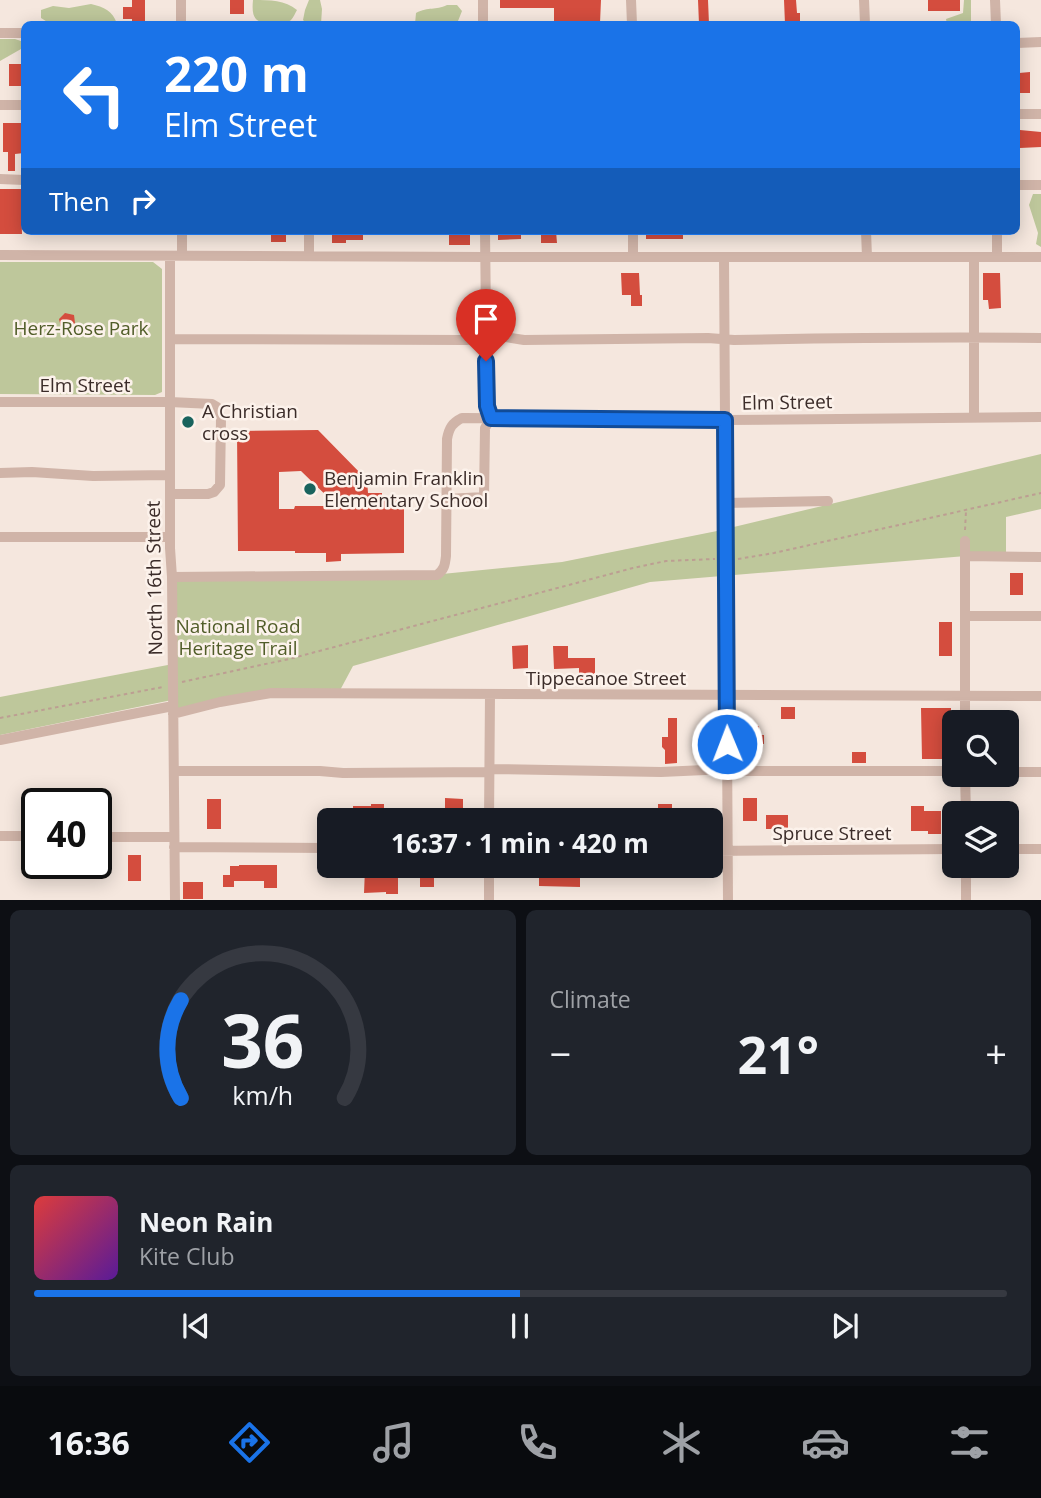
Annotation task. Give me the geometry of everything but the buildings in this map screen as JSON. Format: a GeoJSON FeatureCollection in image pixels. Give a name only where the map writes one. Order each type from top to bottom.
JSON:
{"type":"FeatureCollection","features":[{"type":"Feature","properties":{"kind":"street"},"geometry":{"type":"LineString","coordinates":[[181,0],[181,21]]}},
{"type":"Feature","properties":{"kind":"street"},"geometry":{"type":"LineString","coordinates":[[483,0],[483,21]]}},
{"type":"Feature","properties":{"kind":"street"},"geometry":{"type":"LineString","coordinates":[[631,0],[632,21]]}},
{"type":"Feature","properties":{"kind":"street"},"geometry":{"type":"LineString","coordinates":[[864,0],[865,21]]}},
{"type":"Feature","properties":{"kind":"street"},"geometry":{"type":"LineString","coordinates":[[995,0],[996,21]]}},
{"type":"Feature","properties":{"kind":"street"},"geometry":{"type":"LineString","coordinates":[[0,33],[21,33]]}},
{"type":"Feature","properties":{"kind":"street"},"geometry":{"type":"LineString","coordinates":[[1020,43],[1041,42]]}},
{"type":"Feature","properties":{"kind":"street"},"geometry":{"type":"LineString","coordinates":[[0,105],[21,105]]}},
{"type":"Feature","properties":{"kind":"street"},"geometry":{"type":"LineString","coordinates":[[1020,114],[1041,114]]}},
{"type":"Feature","properties":{"kind":"street"},"geometry":{"type":"LineString","coordinates":[[0,180],[21,180]]}},
{"type":"Feature","properties":{"kind":"street"},"geometry":{"type":"LineString","coordinates":[[1020,185],[1041,186]]}},
{"type":"Feature","properties":{"kind":"street"},"geometry":{"type":"LineString","coordinates":[[182,235],[182,256]]}},
{"type":"Feature","properties":{"kind":"street"},"geometry":{"type":"LineString","coordinates":[[309,235],[309,256]]}},
{"type":"Feature","properties":{"kind":"street"},"geometry":{"type":"LineString","coordinates":[[447,499],[484,497],[485,428],[491,418],[487,406],[485,235]]}},
{"type":"Feature","properties":{"kind":"street"},"geometry":{"type":"LineString","coordinates":[[633,235],[633,257]]}},
{"type":"Feature","properties":{"kind":"street"},"geometry":{"type":"LineString","coordinates":[[866,235],[867,257]]}},
{"type":"Feature","properties":{"kind":"street"},"geometry":{"type":"LineString","coordinates":[[997,235],[997,257]]}},
{"type":"Feature","properties":{"kind":"street"},"geometry":{"type":"LineString","coordinates":[[0,255],[1041,257]]}},
{"type":"Feature","properties":{"kind":"street","name":"North 16th Street"},"geometry":{"type":"LineString","coordinates":[[170,256],[170,537],[175,900]]}},
{"type":"Feature","properties":{"kind":"street"},"geometry":{"type":"LineString","coordinates":[[724,257],[728,900]]}},
{"type":"Feature","properties":{"kind":"street"},"geometry":{"type":"LineString","coordinates":[[974,257],[974,418]]}},
{"type":"Feature","properties":{"kind":"street"},"geometry":{"type":"LineString","coordinates":[[170,340],[467,340],[499,336],[524,340],[962,336],[1041,338]]}},
{"type":"Feature","properties":{"kind":"street","name":"Elm Street"},"geometry":{"type":"LineString","coordinates":[[0,402],[212,404],[217,407],[221,418],[222,480],[218,489],[208,494],[170,494]]}},
{"type":"Feature","properties":{"kind":"street","name":"Elm Street"},"geometry":{"type":"LineString","coordinates":[[172,577],[437,576],[445,565],[448,431],[453,423],[462,418],[725,420],[1041,416]]}},
{"type":"Feature","properties":{"kind":"street"},"geometry":{"type":"LineString","coordinates":[[0,473],[170,475]]}},
{"type":"Feature","properties":{"kind":"street"},"geometry":{"type":"LineString","coordinates":[[725,503],[828,501]]}},
{"type":"Feature","properties":{"kind":"street"},"geometry":{"type":"LineString","coordinates":[[0,537],[170,537]]}},
{"type":"Feature","properties":{"kind":"street"},"geometry":{"type":"LineString","coordinates":[[965,541],[965,710]]}},
{"type":"Feature","properties":{"kind":"street"},"geometry":{"type":"LineString","coordinates":[[966,556],[1041,557]]}},
{"type":"Feature","properties":{"kind":"street"},"geometry":{"type":"LineString","coordinates":[[965,616],[1041,617]]}},
{"type":"Feature","properties":{"kind":"street","name":"Tippecanoe Street"},"geometry":{"type":"LineString","coordinates":[[0,740],[271,693],[1041,696]]}},
{"type":"Feature","properties":{"kind":"street"},"geometry":{"type":"LineString","coordinates":[[489,808],[490,695]]}},
{"type":"Feature","properties":{"kind":"street"},"geometry":{"type":"LineString","coordinates":[[174,771],[942,771]]}},
{"type":"Feature","properties":{"kind":"street"},"geometry":{"type":"LineString","coordinates":[[1019,772],[1041,772]]}},
{"type":"Feature","properties":{"kind":"street"},"geometry":{"type":"LineString","coordinates":[[0,836],[21,836]]}},
{"type":"Feature","properties":{"kind":"street"},"geometry":{"type":"LineString","coordinates":[[112,837],[317,848]]}},
{"type":"Feature","properties":{"kind":"street","name":"Spruce Street"},"geometry":{"type":"LineString","coordinates":[[723,851],[942,849]]}},
{"type":"Feature","properties":{"kind":"street"},"geometry":{"type":"LineString","coordinates":[[1019,849],[1041,849]]}},
{"type":"Feature","properties":{"kind":"street"},"geometry":{"type":"LineString","coordinates":[[489,878],[489,900]]}},
{"type":"Feature","properties":{"kind":"street"},"geometry":{"type":"LineString","coordinates":[[966,878],[966,900]]}},
{"type":"Feature","properties":{"kind":"path"},"geometry":{"type":"LineString","coordinates":[[732,559],[774,553],[1041,493]]}},
{"type":"Feature","properties":{"kind":"path"},"geometry":{"type":"LineString","coordinates":[[965,541],[966,510]]}},
{"type":"Feature","properties":{"kind":"path"},"geometry":{"type":"LineString","coordinates":[[184,682],[250,669],[385,635],[633,568],[666,561],[718,559]]}},
{"type":"Feature","properties":{"kind":"path"},"geometry":{"type":"LineString","coordinates":[[0,718],[160,687]]}},
{"type":"Feature","properties":{"kind":"green space"},"geometry":{"type":"Polygon","coordinates":[[[253,0],[282,2],[297,10],[289,21],[259,21],[253,12],[253,0]]]}},
{"type":"Feature","properties":{"kind":"green space"},"geometry":{"type":"Polygon","coordinates":[[[309,0],[320,0],[321,21],[304,21],[309,0]]]}},
{"type":"Feature","properties":{"kind":"green space"},"geometry":{"type":"Polygon","coordinates":[[[964,0],[971,0],[971,21],[946,21],[946,19],[963,13],[964,0]]]}},
{"type":"Feature","properties":{"kind":"green space"},"geometry":{"type":"Polygon","coordinates":[[[91,4],[107,10],[116,21],[46,21],[41,18],[41,10],[53,6],[69,8],[91,4]]]}},
{"type":"Feature","properties":{"kind":"green space"},"geometry":{"type":"Polygon","coordinates":[[[457,5],[462,11],[458,21],[415,21],[416,13],[457,5]]]}},
{"type":"Feature","properties":{"kind":"green space"},"geometry":{"type":"Polygon","coordinates":[[[0,39],[21,41],[21,49],[0,61],[0,39]]]}},
{"type":"Feature","properties":{"kind":"green space"},"geometry":{"type":"Polygon","coordinates":[[[1033,194],[1041,194],[1041,247],[1036,244],[1038,233],[1029,205],[1033,194]]]}},
{"type":"Feature","properties":{"kind":"green space","name":"Herz-Rose Park"},"geometry":{"type":"Polygon","coordinates":[[[0,262],[153,262],[162,269],[162,392],[155,395],[0,394],[0,262]]]}},
{"type":"Feature","properties":{"kind":"green space","name":"National Road Heritage Trail"},"geometry":{"type":"Polygon","coordinates":[[[1041,454],[1041,509],[1006,517],[1006,557],[966,556],[650,582],[353,666],[338,694],[271,693],[173,714],[172,700],[0,735],[0,697],[173,664],[172,577],[422,576],[562,562],[717,531],[1041,454]]]}},
{"type":"Feature","properties":{"kind":"place","name":"A Christian cross"},"geometry":{"type":"Point","coordinates":[188,422]}},
{"type":"Feature","properties":{"kind":"place","name":"Benjamin Franklin Elementary School"},"geometry":{"type":"Point","coordinates":[310,489]}},
{"type":"Feature","properties":{"kind":"route"},"geometry":{"type":"LineString","coordinates":[[486,361],[487,406],[491,418],[725,420],[727,744]]}}]}
